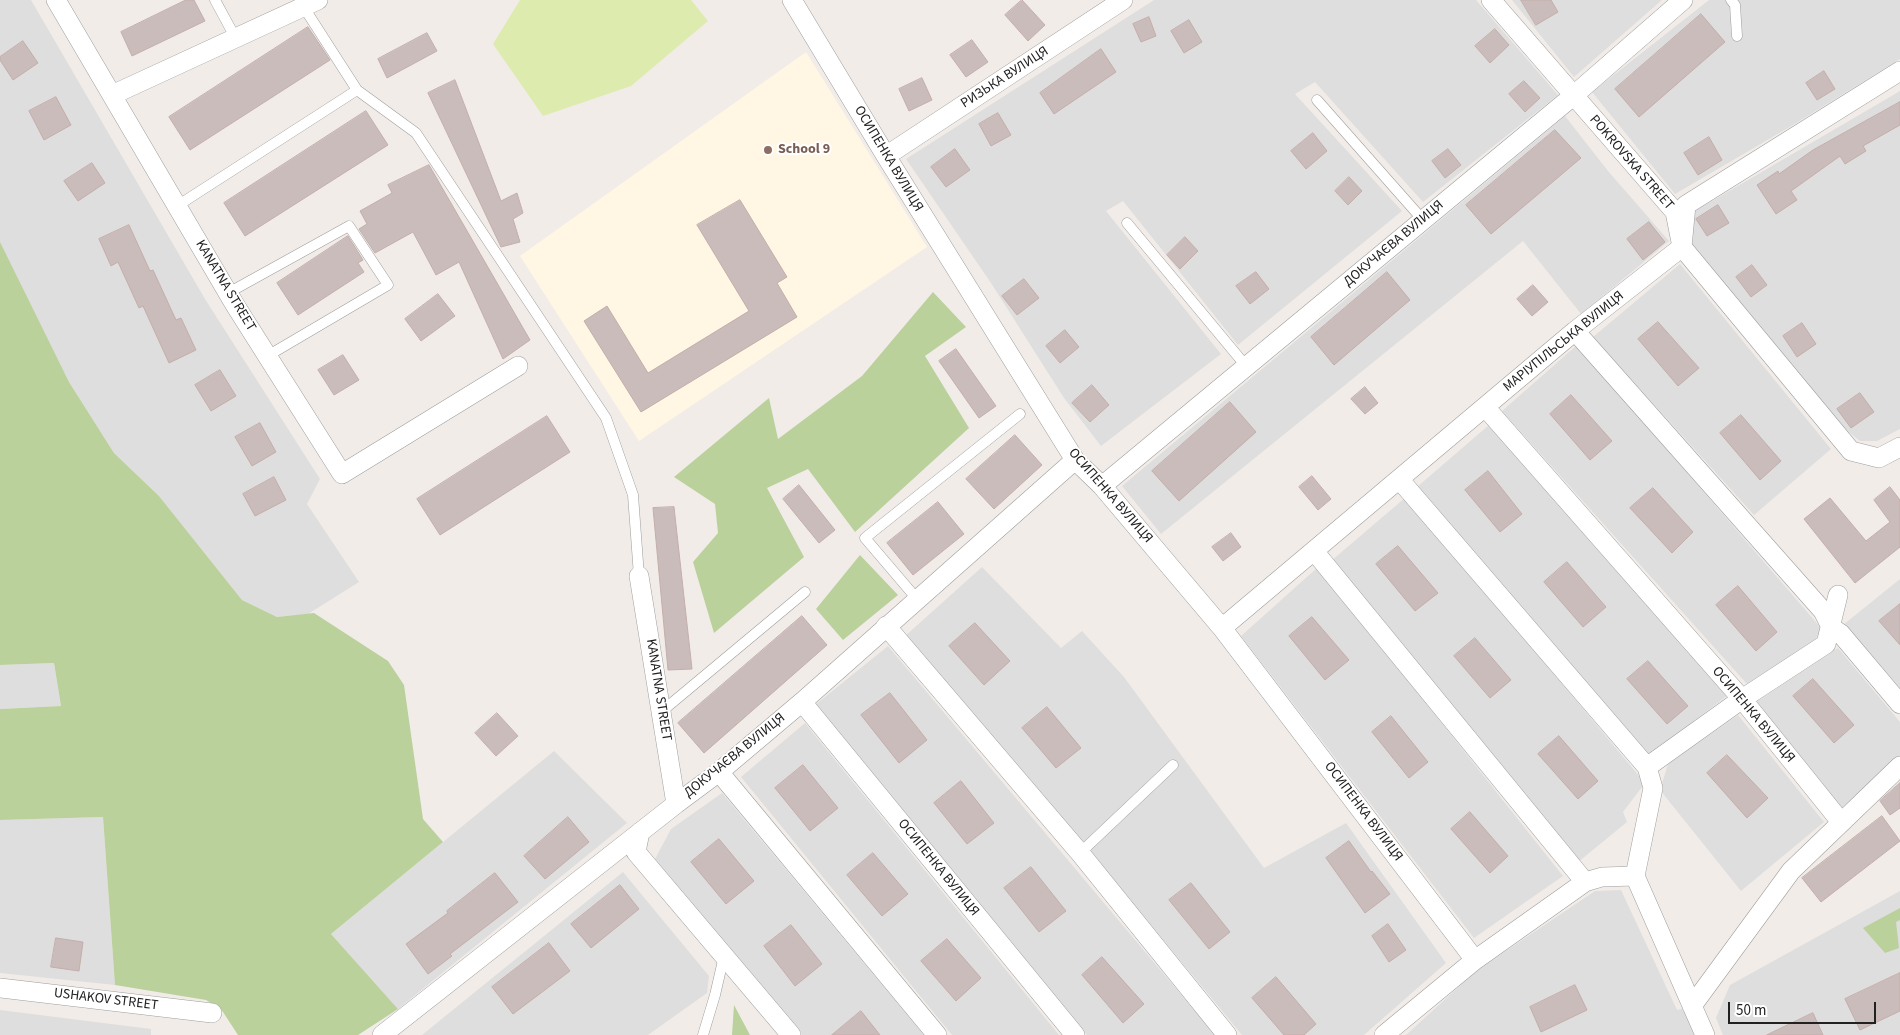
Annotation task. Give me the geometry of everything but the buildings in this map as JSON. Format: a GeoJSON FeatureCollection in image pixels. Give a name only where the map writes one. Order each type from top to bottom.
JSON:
{"type":"FeatureCollection","features":[{"type":"Feature","properties":{"kind":"street","name":"KANATNA STREET"},"geometry":{"type":"LineString","coordinates":[[56,0],[228,293],[269,355],[342,474],[518,366]]}},
{"type":"Feature","properties":{"kind":"street","name":"ОСИПЕНКА ВУЛИЦЯ"},"geometry":{"type":"LineString","coordinates":[[792,0],[886,156],[1075,460],[1102,486],[1222,628],[1475,960]]}},
{"type":"Feature","properties":{"kind":"street","name":"РИЗЬКА ВУЛИЦЯ"},"geometry":{"type":"LineString","coordinates":[[886,156],[1123,0]]}},
{"type":"Feature","properties":{"kind":"street","name":"POKROVSKA STREET"},"geometry":{"type":"LineString","coordinates":[[1491,0],[1675,212],[1682,247],[1850,451],[1879,458],[1900,447]]}},
{"type":"Feature","properties":{"kind":"street","name":"ДОКУЧАЄВА ВУЛИЦЯ"},"geometry":{"type":"LineString","coordinates":[[1102,486],[1573,96],[1683,0]]}},
{"type":"Feature","properties":{"kind":"street"},"geometry":{"type":"LineString","coordinates":[[112,95],[311,3]]}},
{"type":"Feature","properties":{"kind":"street"},"geometry":{"type":"LineString","coordinates":[[1682,247],[1686,205],[1900,71]]}},
{"type":"Feature","properties":{"kind":"street","name":"МАРІУПІЛЬСЬКА ВУЛИЦЯ"},"geometry":{"type":"LineString","coordinates":[[1222,628],[1575,331],[1682,247]]}},
{"type":"Feature","properties":{"kind":"street"},"geometry":{"type":"LineString","coordinates":[[1575,331],[1823,611],[1831,626],[1841,634],[1900,704]]}},
{"type":"Feature","properties":{"kind":"street","name":"ОСИПЕНКА ВУЛИЦЯ"},"geometry":{"type":"LineString","coordinates":[[1485,407],[1742,699],[1841,822]]}},
{"type":"Feature","properties":{"kind":"street","name":"ДОКУЧАЄВА ВУЛИЦЯ"},"geometry":{"type":"LineString","coordinates":[[382,1035],[719,772],[802,702],[1075,460]]}},
{"type":"Feature","properties":{"kind":"street"},"geometry":{"type":"LineString","coordinates":[[1399,480],[1647,767],[1653,788],[1634,876],[1705,1035]]}},
{"type":"Feature","properties":{"kind":"street"},"geometry":{"type":"LineString","coordinates":[[1314,551],[1585,882]]}},
{"type":"Feature","properties":{"kind":"street","name":"KANATNA STREET"},"geometry":{"type":"LineString","coordinates":[[639,576],[676,804]]}},
{"type":"Feature","properties":{"kind":"street"},"geometry":{"type":"LineString","coordinates":[[1647,767],[1742,699],[1826,644],[1838,596]]}},
{"type":"Feature","properties":{"kind":"street"},"geometry":{"type":"LineString","coordinates":[[886,626],[1080,853],[1227,1035]]}},
{"type":"Feature","properties":{"kind":"street","name":"ОСИПЕНКА ВУЛИЦЯ"},"geometry":{"type":"LineString","coordinates":[[802,702],[1075,1035]]}},
{"type":"Feature","properties":{"kind":"street"},"geometry":{"type":"LineString","coordinates":[[1692,1006],[1791,871],[1900,766]]}},
{"type":"Feature","properties":{"kind":"street"},"geometry":{"type":"LineString","coordinates":[[719,772],[938,1035]]}},
{"type":"Feature","properties":{"kind":"street"},"geometry":{"type":"LineString","coordinates":[[640,832],[636,852],[791,1035]]}},
{"type":"Feature","properties":{"kind":"street"},"geometry":{"type":"LineString","coordinates":[[1384,1035],[1475,960],[1585,882],[1602,876],[1634,876]]}},
{"type":"Feature","properties":{"kind":"street","name":"USHAKOV STREET"},"geometry":{"type":"LineString","coordinates":[[0,988],[212,1013]]}},
{"type":"Feature","properties":{"kind":"lane"},"geometry":{"type":"LineString","coordinates":[[215,0],[235,37]]}},
{"type":"Feature","properties":{"kind":"lane"},"geometry":{"type":"LineString","coordinates":[[1731,0],[1735,4],[1737,36]]}},
{"type":"Feature","properties":{"kind":"lane"},"geometry":{"type":"LineString","coordinates":[[311,3],[357,90],[416,134],[606,418],[633,495],[639,576]]}},
{"type":"Feature","properties":{"kind":"lane"},"geometry":{"type":"LineString","coordinates":[[177,206],[357,90]]}},
{"type":"Feature","properties":{"kind":"lane"},"geometry":{"type":"LineString","coordinates":[[1317,100],[1423,220]]}},
{"type":"Feature","properties":{"kind":"lane"},"geometry":{"type":"LineString","coordinates":[[1127,223],[1246,366]]}},
{"type":"Feature","properties":{"kind":"lane"},"geometry":{"type":"LineString","coordinates":[[228,293],[349,226],[388,285],[269,355]]}},
{"type":"Feature","properties":{"kind":"lane"},"geometry":{"type":"LineString","coordinates":[[917,599],[865,538],[1020,414]]}},
{"type":"Feature","properties":{"kind":"lane"},"geometry":{"type":"LineString","coordinates":[[661,712],[805,592]]}},
{"type":"Feature","properties":{"kind":"lane"},"geometry":{"type":"LineString","coordinates":[[1080,853],[1173,765]]}},
{"type":"Feature","properties":{"kind":"lane"},"geometry":{"type":"LineString","coordinates":[[703,1035],[724,956]]}},
{"type":"Feature","properties":{"kind":"shaded area"},"geometry":{"type":"Polygon","coordinates":[[[0,0],[31,0],[205,299],[320,479],[307,504],[359,582],[308,614],[277,617],[242,600],[159,496],[114,453],[69,382],[38,321],[0,243],[0,0]]]}},
{"type":"Feature","properties":{"kind":"shaded area"},"geometry":{"type":"Polygon","coordinates":[[[1154,0],[1476,0],[1558,95],[1423,202],[1315,82],[1295,94],[1402,211],[1238,345],[1123,201],[1106,211],[1221,354],[1101,446],[1064,398],[991,283],[906,159],[1154,0]]]}},
{"type":"Feature","properties":{"kind":"shaded area"},"geometry":{"type":"Polygon","coordinates":[[[1512,0],[1662,0],[1574,77],[1512,0]]]}},
{"type":"Feature","properties":{"kind":"shaded area"},"geometry":{"type":"Polygon","coordinates":[[[1709,0],[1900,0],[1900,59],[1788,128],[1675,194],[1592,92],[1709,0]]]}},
{"type":"Feature","properties":{"kind":"shaded area","name":"School 9"},"geometry":{"type":"Polygon","coordinates":[[[806,52],[927,247],[639,441],[520,256],[806,52]]]}},
{"type":"Feature","properties":{"kind":"shaded area"},"geometry":{"type":"Polygon","coordinates":[[[1900,91],[1900,429],[1877,441],[1860,441],[1839,424],[1686,241],[1695,211],[1900,91]]]}},
{"type":"Feature","properties":{"kind":"shaded area"},"geometry":{"type":"Polygon","coordinates":[[[1565,116],[1608,171],[1669,241],[1581,314],[1523,241],[1161,534],[1122,486],[1565,116]]]}},
{"type":"Feature","properties":{"kind":"shaded area"},"geometry":{"type":"Polygon","coordinates":[[[1680,264],[1831,449],[1754,515],[1593,337],[1680,264]]]}},
{"type":"Feature","properties":{"kind":"shaded area"},"geometry":{"type":"Polygon","coordinates":[[[1577,345],[1821,628],[1814,643],[1747,684],[1502,411],[1577,345]]]}},
{"type":"Feature","properties":{"kind":"shaded area"},"geometry":{"type":"Polygon","coordinates":[[[1489,425],[1728,695],[1649,755],[1417,487],[1489,425]]]}},
{"type":"Feature","properties":{"kind":"shaded area"},"geometry":{"type":"Polygon","coordinates":[[[1406,497],[1645,783],[1623,812],[1627,822],[1577,863],[1331,561],[1406,497]]]}},
{"type":"Feature","properties":{"kind":"shaded area"},"geometry":{"type":"Polygon","coordinates":[[[982,567],[1061,648],[1082,631],[1124,677],[1264,868],[1346,823],[1446,963],[1364,1035],[1242,1035],[1093,855],[904,637],[982,567]]]}},
{"type":"Feature","properties":{"kind":"shaded area"},"geometry":{"type":"Polygon","coordinates":[[[1318,567],[1563,876],[1474,938],[1241,636],[1318,567]]]}},
{"type":"Feature","properties":{"kind":"shaded area"},"geometry":{"type":"Polygon","coordinates":[[[1900,579],[1900,692],[1843,625],[1900,579]]]}},
{"type":"Feature","properties":{"kind":"shaded area"},"geometry":{"type":"Polygon","coordinates":[[[888,646],[1215,1035],[1087,1035],[815,705],[888,646]]]}},
{"type":"Feature","properties":{"kind":"shaded area"},"geometry":{"type":"Polygon","coordinates":[[[1838,648],[1900,722],[1900,756],[1840,809],[1753,704],[1838,648]]]}},
{"type":"Feature","properties":{"kind":"shaded area"},"geometry":{"type":"Polygon","coordinates":[[[54,663],[61,706],[0,709],[0,665],[54,663]]]}},
{"type":"Feature","properties":{"kind":"shaded area"},"geometry":{"type":"Polygon","coordinates":[[[1738,715],[1824,822],[1741,891],[1660,790],[1668,764],[1738,715]]]}},
{"type":"Feature","properties":{"kind":"shaded area"},"geometry":{"type":"Polygon","coordinates":[[[805,723],[1059,1035],[952,1035],[741,777],[805,723]]]}},
{"type":"Feature","properties":{"kind":"shaded area"},"geometry":{"type":"Polygon","coordinates":[[[554,751],[627,823],[398,1009],[331,934],[554,751]]]}},
{"type":"Feature","properties":{"kind":"shaded area"},"geometry":{"type":"Polygon","coordinates":[[[722,793],[924,1035],[802,1035],[655,859],[671,829],[722,793]]]}},
{"type":"Feature","properties":{"kind":"shaded area"},"geometry":{"type":"Polygon","coordinates":[[[103,817],[115,985],[0,973],[0,820],[103,817]]]}},
{"type":"Feature","properties":{"kind":"shaded area"},"geometry":{"type":"Polygon","coordinates":[[[623,872],[709,976],[707,993],[648,1035],[422,1035],[623,872]]]}},
{"type":"Feature","properties":{"kind":"shaded area"},"geometry":{"type":"Polygon","coordinates":[[[1621,890],[1677,1010],[1685,1008],[1697,1035],[1406,1035],[1476,971],[1595,891],[1621,890]]]}},
{"type":"Feature","properties":{"kind":"shaded area"},"geometry":{"type":"Polygon","coordinates":[[[1900,891],[1900,1035],[1723,1035],[1716,1018],[1730,985],[1900,891]]]}},
{"type":"Feature","properties":{"kind":"shaded area"},"geometry":{"type":"Polygon","coordinates":[[[0,1010],[151,1029],[151,1035],[0,1035],[0,1010]]]}},
{"type":"Feature","properties":{"kind":"green space"},"geometry":{"type":"Polygon","coordinates":[[[520,0],[691,0],[708,21],[631,86],[543,116],[493,44],[520,0]]]}},
{"type":"Feature","properties":{"kind":"green space"},"geometry":{"type":"Polygon","coordinates":[[[0,242],[69,382],[114,453],[159,496],[242,600],[277,617],[314,613],[388,661],[404,685],[423,819],[443,842],[331,934],[398,1009],[358,1035],[238,1035],[221,1009],[206,1000],[115,985],[103,817],[0,820],[0,709],[61,706],[54,663],[0,665],[0,242]]]}},
{"type":"Feature","properties":{"kind":"green space"},"geometry":{"type":"Polygon","coordinates":[[[933,292],[966,327],[925,356],[969,428],[855,532],[808,469],[767,488],[804,557],[714,633],[693,562],[718,533],[715,504],[674,477],[769,398],[778,439],[862,376],[933,292]]]}},
{"type":"Feature","properties":{"kind":"green space"},"geometry":{"type":"Polygon","coordinates":[[[860,555],[898,595],[843,640],[816,609],[860,555]]]}},
{"type":"Feature","properties":{"kind":"green space"},"geometry":{"type":"Polygon","coordinates":[[[1900,908],[1900,920],[1896,922],[1899,948],[1885,953],[1863,928],[1900,908]]]}},
{"type":"Feature","properties":{"kind":"green space"},"geometry":{"type":"Polygon","coordinates":[[[734,1005],[750,1035],[732,1035],[734,1005]]]}},
{"type":"Feature","properties":{"kind":"place","name":"School 9"},"geometry":{"type":"Point","coordinates":[768,150]}}]}
